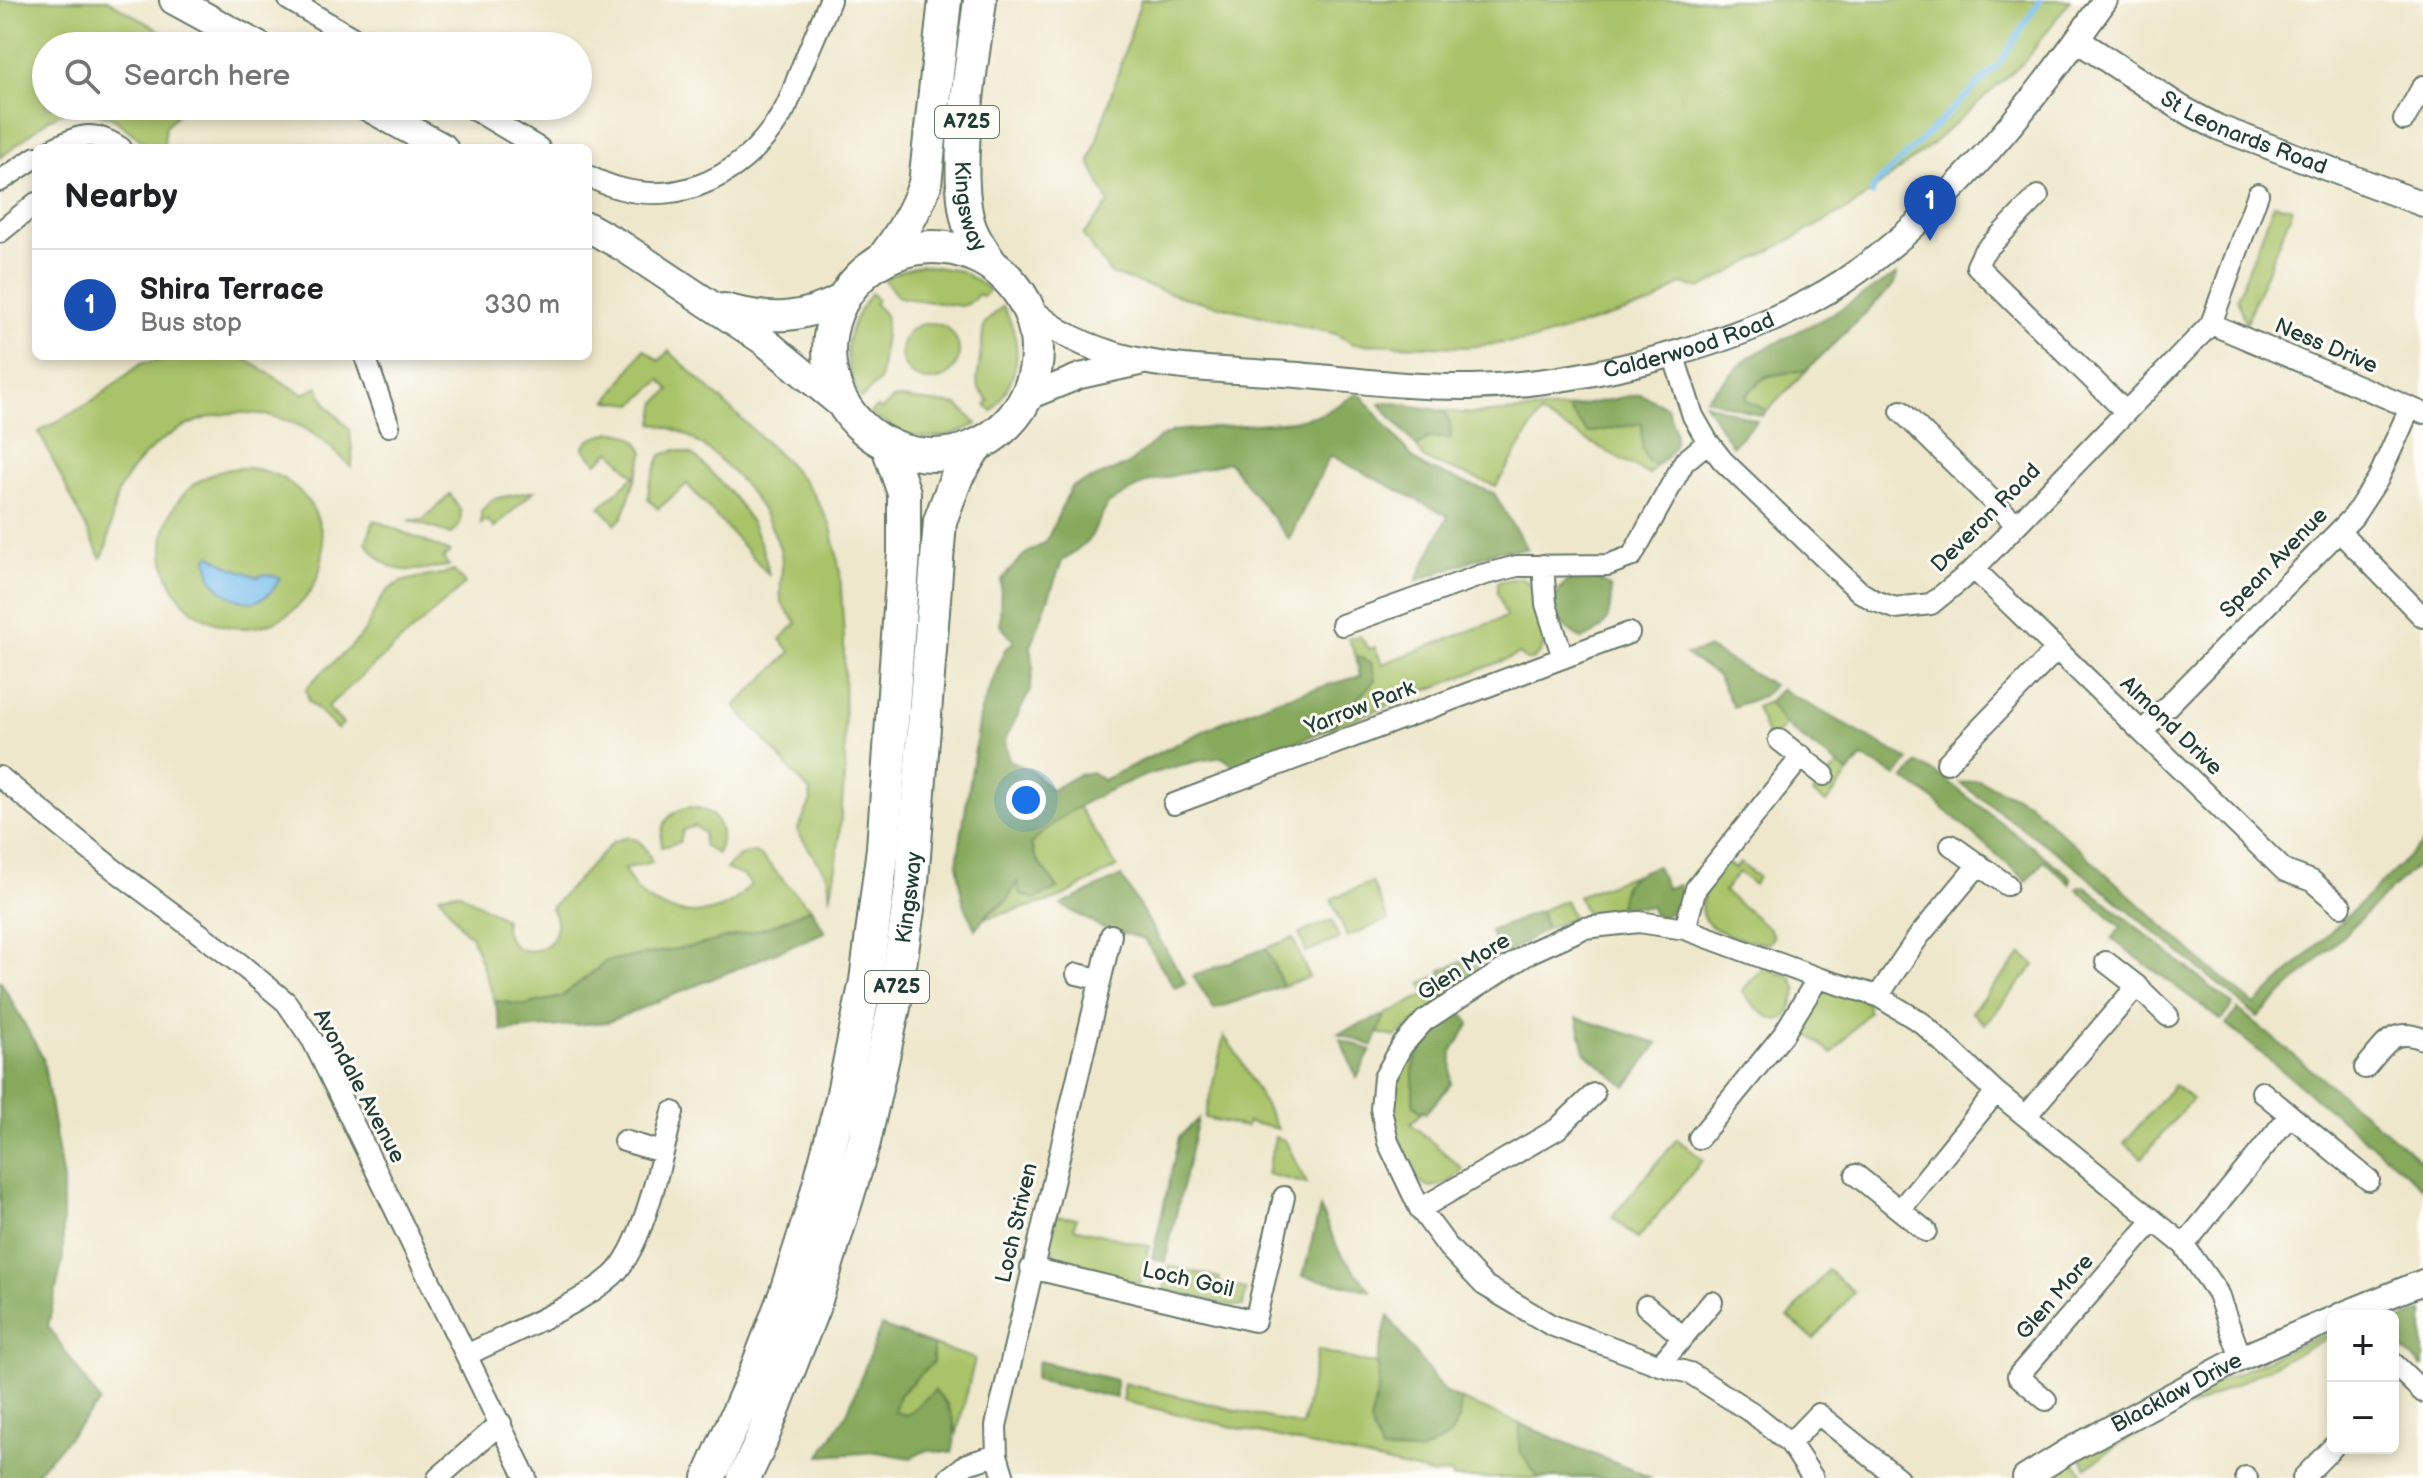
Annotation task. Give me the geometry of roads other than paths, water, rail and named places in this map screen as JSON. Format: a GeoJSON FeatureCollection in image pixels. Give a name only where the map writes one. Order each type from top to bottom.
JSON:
{"type":"FeatureCollection","features":[{"type":"Feature","properties":{"kind":"highway","name":"Kingsway"},"geometry":{"type":"LineString","coordinates":[[882,260],[904,230],[925,184],[945,0]]}},
{"type":"Feature","properties":{"kind":"highway","name":"Kingsway"},"geometry":{"type":"LineString","coordinates":[[980,0],[963,152],[963,180],[970,227],[992,265]]}},
{"type":"Feature","properties":{"kind":"highway","name":"A725"},"geometry":{"type":"LineString","coordinates":[[926,247],[950,248],[992,265],[1006,277],[1027,306],[1035,329],[1037,352],[1034,376],[1026,398],[1005,426],[976,446],[954,453],[931,455],[909,452],[887,444],[865,429],[847,409],[836,388],[830,366],[829,342],[834,319],[854,282],[882,260],[926,247]]}},
{"type":"Feature","properties":{"kind":"highway","name":"Kingsway"},"geometry":{"type":"LineString","coordinates":[[709,1478],[754,1376],[812,1211],[841,1103],[866,981],[883,848],[904,552],[904,493],[887,444]]}},
{"type":"Feature","properties":{"kind":"highway","name":"Kingsway"},"geometry":{"type":"LineString","coordinates":[[744,1478],[815,1303],[864,1142],[894,1007],[912,881],[940,521],[957,476],[976,446]]}},
{"type":"Feature","properties":{"kind":"main road"},"geometry":{"type":"LineString","coordinates":[[174,0],[232,32]]}},
{"type":"Feature","properties":{"kind":"main road"},"geometry":{"type":"LineString","coordinates":[[392,120],[436,144]]}},
{"type":"Feature","properties":{"kind":"main road"},"geometry":{"type":"LineString","coordinates":[[592,229],[622,246],[779,352],[847,409]]}},
{"type":"Feature","properties":{"kind":"main road"},"geometry":{"type":"LineString","coordinates":[[697,298],[746,314],[788,317],[822,309],[844,297]]}},
{"type":"Feature","properties":{"kind":"street"},"geometry":{"type":"LineString","coordinates":[[289,0],[343,32]]}},
{"type":"Feature","properties":{"kind":"street"},"geometry":{"type":"LineString","coordinates":[[592,177],[640,194],[691,190],[732,170],[762,143],[784,112],[830,0]]}},
{"type":"Feature","properties":{"kind":"street","name":"Calderwood Road"},"geometry":{"type":"LineString","coordinates":[[1027,306],[1045,323],[1086,345],[1141,363],[1417,385],[1468,387],[1572,377],[1673,354],[1791,309],[1843,282],[1910,230],[1980,158],[2035,94],[2105,0]]}},
{"type":"Feature","properties":{"kind":"street","name":"St Leonards Road"},"geometry":{"type":"LineString","coordinates":[[2077,40],[2181,108],[2217,127],[2423,204]]}},
{"type":"Feature","properties":{"kind":"street"},"geometry":{"type":"LineString","coordinates":[[2404,120],[2423,86]]}},
{"type":"Feature","properties":{"kind":"street"},"geometry":{"type":"LineString","coordinates":[[492,120],[532,144]]}},
{"type":"Feature","properties":{"kind":"street"},"geometry":{"type":"LineString","coordinates":[[63,144],[82,135],[104,144]]}},
{"type":"Feature","properties":{"kind":"street"},"geometry":{"type":"LineString","coordinates":[[0,181],[32,160]]}},
{"type":"Feature","properties":{"kind":"street","name":"Deveron Road"},"geometry":{"type":"LineString","coordinates":[[1673,354],[1693,416],[1723,461],[1860,592],[1895,608],[1931,604],[1974,569],[2211,324],[2258,194]]}},
{"type":"Feature","properties":{"kind":"street"},"geometry":{"type":"LineString","coordinates":[[2038,196],[1983,253],[1977,266],[2126,412]]}},
{"type":"Feature","properties":{"kind":"street"},"geometry":{"type":"LineString","coordinates":[[0,232],[32,206]]}},
{"type":"Feature","properties":{"kind":"street","name":"Ness Drive"},"geometry":{"type":"LineString","coordinates":[[2211,324],[2416,410]]}},
{"type":"Feature","properties":{"kind":"street"},"geometry":{"type":"LineString","coordinates":[[366,360],[389,426]]}},
{"type":"Feature","properties":{"kind":"street","name":"Calderwood Road"},"geometry":{"type":"LineString","coordinates":[[1026,398],[1080,376],[1141,363]]}},
{"type":"Feature","properties":{"kind":"street","name":"Spean Avenue"},"geometry":{"type":"LineString","coordinates":[[2143,731],[2353,517],[2416,410]]}},
{"type":"Feature","properties":{"kind":"street"},"geometry":{"type":"LineString","coordinates":[[1901,411],[2016,524]]}},
{"type":"Feature","properties":{"kind":"street"},"geometry":{"type":"LineString","coordinates":[[1342,625],[1482,575],[1517,566],[1608,565],[1632,556],[1684,462],[1708,442]]}},
{"type":"Feature","properties":{"kind":"street"},"geometry":{"type":"LineString","coordinates":[[2340,532],[2423,617]]}},
{"type":"Feature","properties":{"kind":"street"},"geometry":{"type":"LineString","coordinates":[[1543,565],[1546,604],[1563,658]]}},
{"type":"Feature","properties":{"kind":"street","name":"Almond Drive"},"geometry":{"type":"LineString","coordinates":[[1974,569],[2285,871],[2312,881],[2341,906]]}},
{"type":"Feature","properties":{"kind":"street","name":"Yarrow Park"},"geometry":{"type":"LineString","coordinates":[[1174,804],[1629,633]]}},
{"type":"Feature","properties":{"kind":"street"},"geometry":{"type":"LineString","coordinates":[[1947,763],[2056,650]]}},
{"type":"Feature","properties":{"kind":"street"},"geometry":{"type":"LineString","coordinates":[[1779,740],[1824,775]]}},
{"type":"Feature","properties":{"kind":"street"},"geometry":{"type":"LineString","coordinates":[[1685,929],[1696,888],[1802,756]]}},
{"type":"Feature","properties":{"kind":"street","name":"Avondale Avenue"},"geometry":{"type":"LineString","coordinates":[[0,777],[286,1002],[313,1041],[526,1478]]}},
{"type":"Feature","properties":{"kind":"street"},"geometry":{"type":"LineString","coordinates":[[1951,845],[2007,885]]}},
{"type":"Feature","properties":{"kind":"street"},"geometry":{"type":"LineString","coordinates":[[1878,996],[1919,936],[1979,864]]}},
{"type":"Feature","properties":{"kind":"street","name":"Glen More"},"geometry":{"type":"LineString","coordinates":[[1813,1478],[1790,1443],[1754,1414],[1690,1373],[1551,1325],[1484,1285],[1448,1247],[1420,1209],[1388,1142],[1381,1109],[1384,1078],[1402,1046],[1424,1021],[1531,952],[1584,928],[1639,922],[1685,929],[1818,978],[1878,996],[1922,1023],[1996,1092],[2184,1245],[2217,1292],[2241,1358]]}},
{"type":"Feature","properties":{"kind":"street","name":"Loch Striven"},"geometry":{"type":"LineString","coordinates":[[1004,1478],[997,1455],[996,1426],[1111,935]]}},
{"type":"Feature","properties":{"kind":"street"},"geometry":{"type":"LineString","coordinates":[[2106,962],[2168,1016]]}},
{"type":"Feature","properties":{"kind":"street"},"geometry":{"type":"LineString","coordinates":[[1077,974],[1099,979]]}},
{"type":"Feature","properties":{"kind":"street"},"geometry":{"type":"LineString","coordinates":[[1699,1138],[1783,1035],[1818,978]]}},
{"type":"Feature","properties":{"kind":"street"},"geometry":{"type":"LineString","coordinates":[[2026,1116],[2137,986]]}},
{"type":"Feature","properties":{"kind":"street"},"geometry":{"type":"LineString","coordinates":[[2365,1068],[2393,1037],[2406,1032],[2423,1038]]}},
{"type":"Feature","properties":{"kind":"street"},"geometry":{"type":"LineString","coordinates":[[1900,1210],[1996,1092]]}},
{"type":"Feature","properties":{"kind":"street"},"geometry":{"type":"LineString","coordinates":[[2262,1092],[2369,1180]]}},
{"type":"Feature","properties":{"kind":"street"},"geometry":{"type":"LineString","coordinates":[[1420,1209],[1557,1129],[1594,1094]]}},
{"type":"Feature","properties":{"kind":"street"},"geometry":{"type":"LineString","coordinates":[[467,1355],[583,1296],[614,1274],[640,1231],[673,1112]]}},
{"type":"Feature","properties":{"kind":"street"},"geometry":{"type":"LineString","coordinates":[[2184,1245],[2290,1115]]}},
{"type":"Feature","properties":{"kind":"street"},"geometry":{"type":"LineString","coordinates":[[624,1141],[662,1152]]}},
{"type":"Feature","properties":{"kind":"street"},"geometry":{"type":"LineString","coordinates":[[1856,1175],[1926,1231]]}},
{"type":"Feature","properties":{"kind":"street","name":"Loch Goil"},"geometry":{"type":"LineString","coordinates":[[1031,1268],[1255,1321],[1284,1197]]}},
{"type":"Feature","properties":{"kind":"street","name":"Glen More"},"geometry":{"type":"LineString","coordinates":[[2046,1400],[2018,1376],[2152,1222]]}},
{"type":"Feature","properties":{"kind":"street"},"geometry":{"type":"LineString","coordinates":[[2367,1310],[2423,1282]]}},
{"type":"Feature","properties":{"kind":"street"},"geometry":{"type":"LineString","coordinates":[[1660,1365],[1712,1302]]}},
{"type":"Feature","properties":{"kind":"street"},"geometry":{"type":"LineString","coordinates":[[1646,1306],[1683,1337]]}},
{"type":"Feature","properties":{"kind":"street","name":"Blacklaw Drive"},"geometry":{"type":"LineString","coordinates":[[2025,1478],[2070,1450],[2241,1358],[2327,1322]]}},
{"type":"Feature","properties":{"kind":"street"},"geometry":{"type":"LineString","coordinates":[[2399,1375],[2423,1392]]}},
{"type":"Feature","properties":{"kind":"street"},"geometry":{"type":"LineString","coordinates":[[1790,1443],[1818,1414],[1898,1478]]}},
{"type":"Feature","properties":{"kind":"street"},"geometry":{"type":"LineString","coordinates":[[438,1478],[501,1423]]}},
{"type":"Feature","properties":{"kind":"street"},"geometry":{"type":"LineString","coordinates":[[2303,1478],[2327,1453]]}},
{"type":"Feature","properties":{"kind":"street"},"geometry":{"type":"LineString","coordinates":[[949,1478],[967,1464],[997,1455]]}},
{"type":"Feature","properties":{"kind":"water"},"geometry":{"type":"Polygon","coordinates":[[[210,555],[257,577],[266,574],[280,578],[270,593],[258,600],[236,599],[212,580],[207,558],[210,555]]]}},
{"type":"Feature","properties":{"kind":"waterway"},"geometry":{"type":"LineString","coordinates":[[1872,194],[1873,187],[1999,64],[2040,0]]}},
{"type":"Feature","properties":{"kind":"place","name":"Shira Terrace"},"geometry":{"type":"Point","coordinates":[1930,241]}}]}
